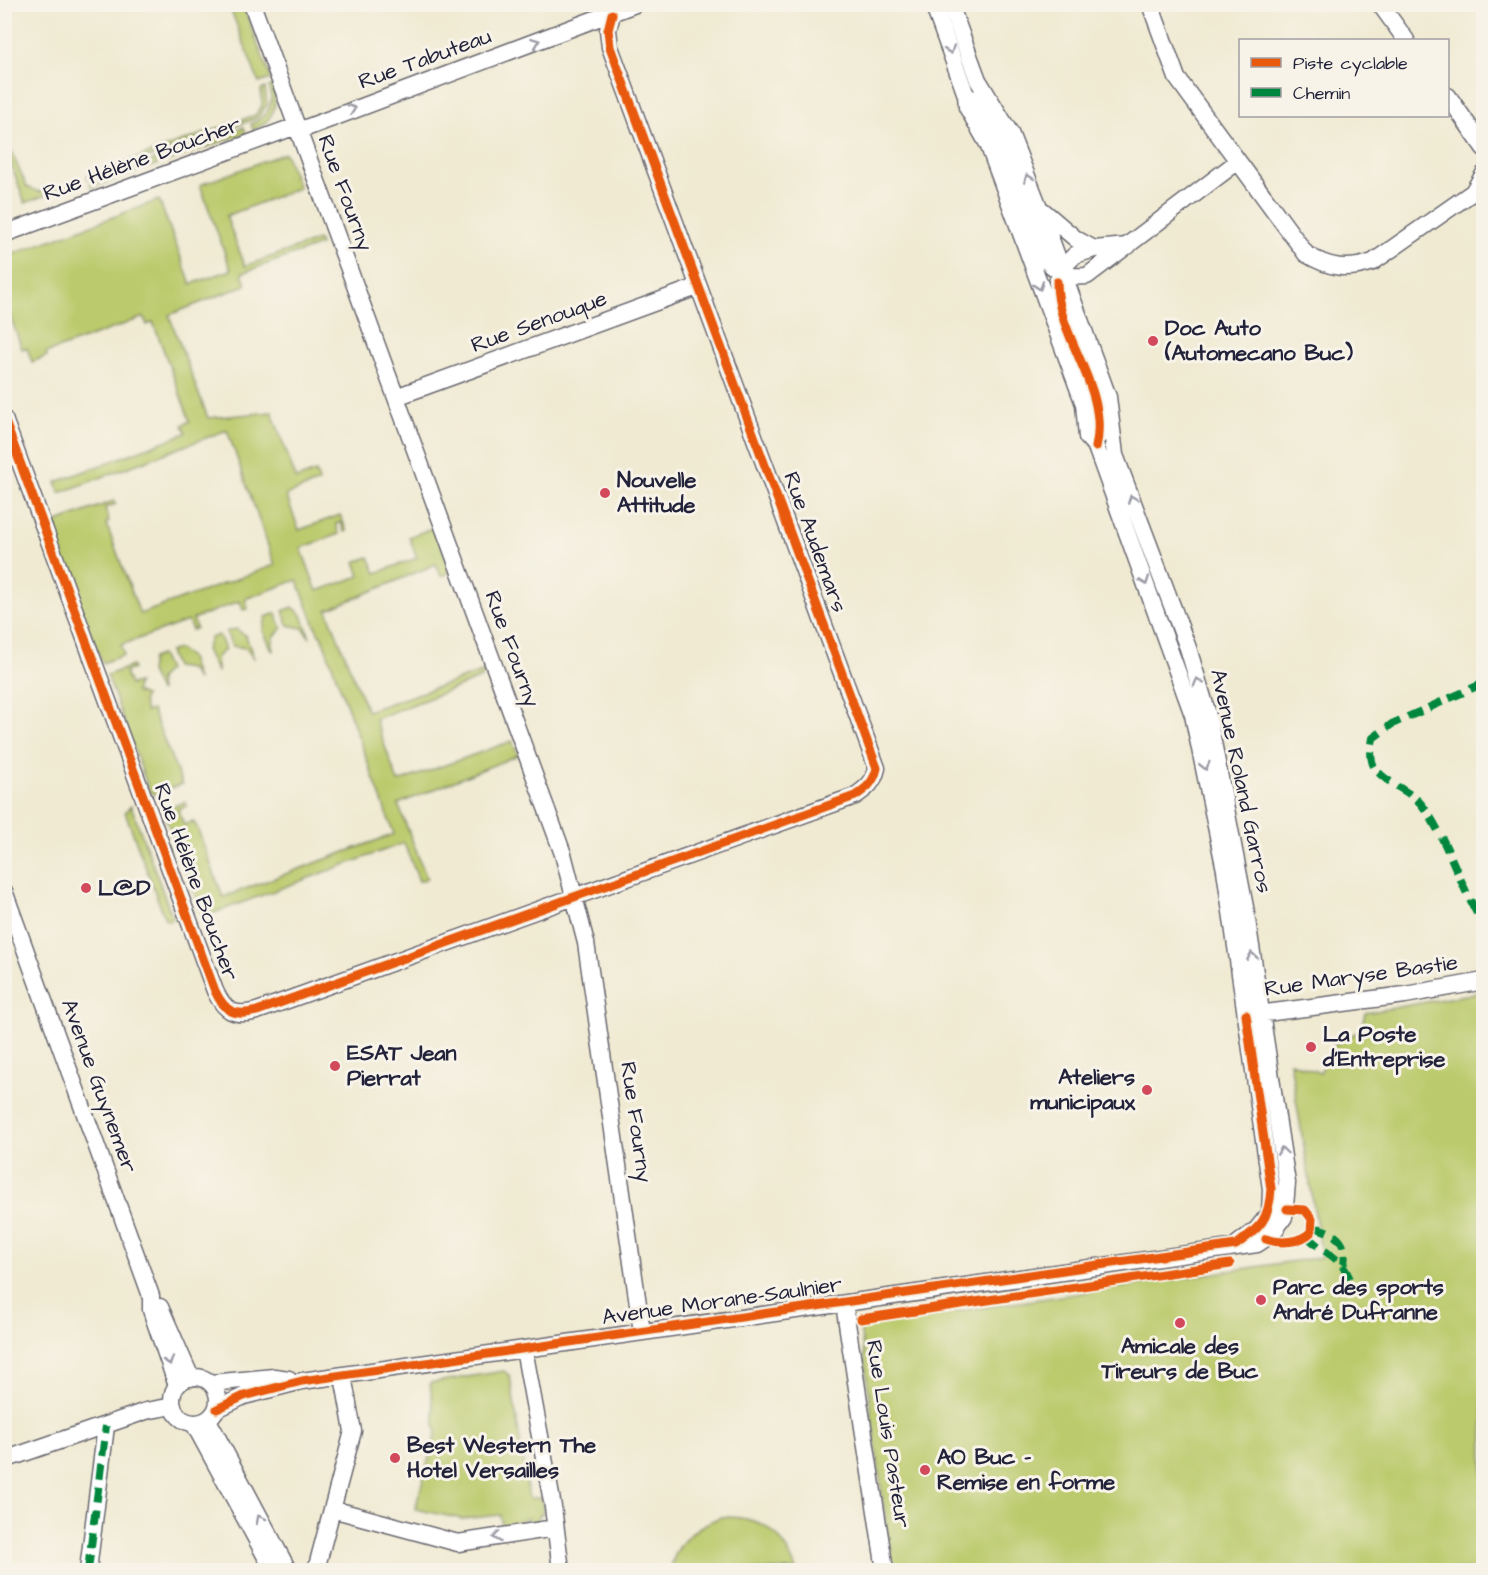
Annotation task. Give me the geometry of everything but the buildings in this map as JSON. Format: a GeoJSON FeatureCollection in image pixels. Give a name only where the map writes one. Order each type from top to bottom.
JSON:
{"type":"FeatureCollection","features":[{"type":"Feature","properties":{"kind":"street","name":"Rue Fourny"},"geometry":{"type":"LineString","coordinates":[[252,4],[560,844],[586,943],[642,1332]]}},
{"type":"Feature","properties":{"kind":"street","name":"Rue Tabuteau"},"geometry":{"type":"LineString","coordinates":[[297,128],[635,4]]}},
{"type":"Feature","properties":{"kind":"street","name":"Avenue Roland Garros"},"geometry":{"type":"LineString","coordinates":[[933,4],[966,95],[967,107],[988,144],[1084,404],[1087,437],[1096,447],[1193,715],[1287,1183],[1287,1209]]}},
{"type":"Feature","properties":{"kind":"street","name":"Avenue Roland Garros"},"geometry":{"type":"LineString","coordinates":[[950,4],[978,80],[1010,133],[1108,397],[1115,455],[1188,648],[1207,711],[1245,908],[1271,1190],[1270,1213]]}},
{"type":"Feature","properties":{"kind":"street"},"geometry":{"type":"LineString","coordinates":[[1150,4],[1177,78],[1306,254],[1333,267],[1355,268],[1373,262],[1473,192],[1484,174]]}},
{"type":"Feature","properties":{"kind":"street"},"geometry":{"type":"LineString","coordinates":[[1380,4],[1405,39]]}},
{"type":"Feature","properties":{"kind":"street","name":"Rue Audemars"},"geometry":{"type":"LineString","coordinates":[[574,895],[855,796],[868,787],[875,778],[877,768],[610,47],[608,30],[612,14]]}},
{"type":"Feature","properties":{"kind":"street","name":"Avenue Roland Garros"},"geometry":{"type":"LineString","coordinates":[[966,95],[974,99],[999,136],[1042,255],[1063,278]]}},
{"type":"Feature","properties":{"kind":"street"},"geometry":{"type":"LineString","coordinates":[[1449,97],[1484,148]]}},
{"type":"Feature","properties":{"kind":"street","name":"Rue Hélène Boucher"},"geometry":{"type":"LineString","coordinates":[[4,234],[297,128]]}},
{"type":"Feature","properties":{"kind":"street"},"geometry":{"type":"LineString","coordinates":[[1063,278],[1087,276],[1237,162]]}},
{"type":"Feature","properties":{"kind":"street"},"geometry":{"type":"LineString","coordinates":[[1038,206],[1070,235],[1094,249]]}},
{"type":"Feature","properties":{"kind":"street"},"geometry":{"type":"LineString","coordinates":[[1063,278],[1075,255],[1094,249],[1128,246]]}},
{"type":"Feature","properties":{"kind":"street"},"geometry":{"type":"LineString","coordinates":[[1079,319],[1081,296],[1087,276]]}},
{"type":"Feature","properties":{"kind":"street","name":"Avenue Roland Garros"},"geometry":{"type":"LineString","coordinates":[[1063,278],[1061,309],[1095,399],[1098,438],[1096,447]]}},
{"type":"Feature","properties":{"kind":"street","name":"Rue Senouque"},"geometry":{"type":"LineString","coordinates":[[396,397],[697,287]]}},
{"type":"Feature","properties":{"kind":"street","name":"Rue Hélène Boucher"},"geometry":{"type":"LineString","coordinates":[[4,419],[215,991],[227,1010],[239,1014],[257,1011],[574,895]]}},
{"type":"Feature","properties":{"kind":"street","name":"Avenue Guynemer"},"geometry":{"type":"LineString","coordinates":[[4,891],[151,1296],[160,1307],[184,1382]]}},
{"type":"Feature","properties":{"kind":"street","name":"Rue Maryse Bastie"},"geometry":{"type":"LineString","coordinates":[[1253,1014],[1406,995],[1484,981]]}},
{"type":"Feature","properties":{"kind":"street"},"geometry":{"type":"LineString","coordinates":[[1236,1245],[1257,1229],[1270,1213],[1287,1209]]}},
{"type":"Feature","properties":{"kind":"street","name":"Avenue Morane-Saulnier"},"geometry":{"type":"LineString","coordinates":[[206,1417],[244,1395],[302,1381],[844,1304],[1236,1245],[1257,1244],[1266,1239],[1284,1217],[1287,1209]]}},
{"type":"Feature","properties":{"kind":"street","name":"Rue Louis Pasteur"},"geometry":{"type":"LineString","coordinates":[[844,1304],[885,1570]]}},
{"type":"Feature","properties":{"kind":"street"},"geometry":{"type":"LineString","coordinates":[[524,1349],[561,1570]]}},
{"type":"Feature","properties":{"kind":"street"},"geometry":{"type":"LineString","coordinates":[[318,1570],[317,1566],[353,1431],[344,1376]]}},
{"type":"Feature","properties":{"kind":"street"},"geometry":{"type":"LineString","coordinates":[[198,1377],[211,1383],[218,1395],[206,1417],[182,1419],[173,1406],[173,1392],[184,1382],[198,1377]]}},
{"type":"Feature","properties":{"kind":"street","name":"Avenue Morane-Saulnier"},"geometry":{"type":"LineString","coordinates":[[211,1383],[274,1377],[302,1381]]}},
{"type":"Feature","properties":{"kind":"street"},"geometry":{"type":"LineString","coordinates":[[4,1460],[146,1411],[173,1406]]}},
{"type":"Feature","properties":{"kind":"street"},"geometry":{"type":"LineString","coordinates":[[206,1417],[273,1570]]}},
{"type":"Feature","properties":{"kind":"street"},"geometry":{"type":"LineString","coordinates":[[206,1417],[288,1570]]}},
{"type":"Feature","properties":{"kind":"street"},"geometry":{"type":"LineString","coordinates":[[88,1570],[106,1426]]}},
{"type":"Feature","properties":{"kind":"street"},"geometry":{"type":"LineString","coordinates":[[332,1509],[458,1543],[555,1528]]}},
{"type":"Feature","properties":{"kind":"green space"},"geometry":{"type":"Polygon","coordinates":[[[229,5],[243,5],[271,79],[259,83],[229,5]]]}},
{"type":"Feature","properties":{"kind":"green space"},"geometry":{"type":"Polygon","coordinates":[[[273,85],[275,106],[273,112],[260,127],[253,130],[251,124],[262,118],[268,109],[271,99],[269,87],[273,85]]]}},
{"type":"Feature","properties":{"kind":"green space"},"geometry":{"type":"Polygon","coordinates":[[[265,88],[267,105],[257,118],[88,180],[87,176],[255,115],[262,106],[261,90],[265,88]]]}},
{"type":"Feature","properties":{"kind":"green space"},"geometry":{"type":"Polygon","coordinates":[[[244,127],[246,133],[91,188],[90,184],[244,127]]]}},
{"type":"Feature","properties":{"kind":"green space"},"geometry":{"type":"Polygon","coordinates":[[[4,135],[27,187],[40,192],[72,182],[74,185],[25,203],[5,147],[4,135]]]}},
{"type":"Feature","properties":{"kind":"green space"},"geometry":{"type":"Polygon","coordinates":[[[285,153],[299,188],[226,216],[245,266],[318,240],[320,245],[242,273],[246,285],[169,315],[208,418],[272,412],[296,479],[316,472],[319,482],[286,495],[299,530],[340,515],[347,531],[344,532],[341,522],[336,524],[339,534],[301,548],[317,591],[360,576],[355,562],[369,557],[376,573],[417,558],[409,537],[435,527],[452,572],[441,576],[436,564],[327,610],[367,711],[485,671],[486,674],[479,679],[375,719],[398,782],[512,741],[518,755],[398,804],[427,879],[419,881],[404,843],[203,917],[163,810],[185,802],[187,806],[178,810],[184,825],[193,821],[197,827],[223,897],[394,834],[321,635],[319,635],[297,580],[245,599],[248,609],[243,610],[240,601],[193,619],[196,628],[192,630],[188,621],[121,645],[124,655],[102,663],[49,525],[114,501],[116,504],[105,508],[109,521],[106,523],[140,614],[275,565],[227,430],[60,493],[56,482],[186,433],[183,425],[190,421],[153,322],[147,325],[144,317],[46,353],[47,356],[32,362],[27,348],[22,349],[5,302],[5,257],[159,200],[191,284],[231,270],[200,185],[285,153]]]}},
{"type":"Feature","properties":{"kind":"green space"},"geometry":{"type":"Polygon","coordinates":[[[293,607],[302,615],[310,638],[303,628],[288,625],[283,611],[293,607]]]}},
{"type":"Feature","properties":{"kind":"green space"},"geometry":{"type":"Polygon","coordinates":[[[276,613],[282,628],[273,638],[273,652],[263,631],[266,617],[276,613]]]}},
{"type":"Feature","properties":{"kind":"green space"},"geometry":{"type":"Polygon","coordinates":[[[236,629],[246,636],[254,659],[246,648],[232,646],[226,632],[236,629]]]}},
{"type":"Feature","properties":{"kind":"green space"},"geometry":{"type":"Polygon","coordinates":[[[219,635],[225,649],[216,658],[217,672],[206,650],[210,638],[219,635]]]}},
{"type":"Feature","properties":{"kind":"green space"},"geometry":{"type":"Polygon","coordinates":[[[178,649],[190,657],[197,680],[190,669],[175,667],[169,652],[178,649]]]}},
{"type":"Feature","properties":{"kind":"green space"},"geometry":{"type":"Polygon","coordinates":[[[161,655],[168,670],[159,679],[160,693],[150,672],[152,658],[161,655]]]}},
{"type":"Feature","properties":{"kind":"green space"},"geometry":{"type":"Polygon","coordinates":[[[132,666],[133,669],[125,672],[130,685],[138,683],[135,692],[145,696],[143,701],[146,712],[152,710],[182,784],[155,794],[150,793],[107,675],[132,666]]]}},
{"type":"Feature","properties":{"kind":"green space"},"geometry":{"type":"Polygon","coordinates":[[[131,806],[173,919],[169,921],[165,919],[125,812],[131,806]]]}},
{"type":"Feature","properties":{"kind":"green space","name":"Parc des sports André Dufranne"},"geometry":{"type":"Polygon","coordinates":[[[1483,992],[1483,1570],[892,1570],[860,1326],[1322,1257],[1290,1062],[1320,1073],[1333,1046],[1361,1030],[1365,1013],[1483,992]]]}},
{"type":"Feature","properties":{"kind":"green space"},"geometry":{"type":"Polygon","coordinates":[[[504,1371],[510,1376],[529,1498],[541,1498],[543,1512],[533,1523],[527,1518],[502,1528],[500,1515],[462,1519],[415,1509],[436,1433],[430,1383],[504,1371]]]}},
{"type":"Feature","properties":{"kind":"green space"},"geometry":{"type":"Polygon","coordinates":[[[721,1517],[748,1519],[769,1529],[784,1545],[796,1570],[670,1570],[677,1551],[688,1536],[703,1525],[721,1517]]]}},
{"type":"Feature","properties":{"kind":"marked path"},"geometry":{"type":"LineString","coordinates":[[1484,683],[1392,724],[1373,738],[1371,755],[1375,768],[1380,774],[1416,799],[1431,818],[1484,925]]}},
{"type":"Feature","properties":{"kind":"marked path"},"geometry":{"type":"LineString","coordinates":[[1313,1227],[1338,1238],[1344,1249],[1344,1264]]}},
{"type":"Feature","properties":{"kind":"marked path"},"geometry":{"type":"LineString","coordinates":[[1307,1236],[1336,1260],[1350,1279]]}},
{"type":"Feature","properties":{"kind":"marked path"},"geometry":{"type":"LineString","coordinates":[[88,1570],[106,1426]]}},
{"type":"Feature","properties":{"kind":"cycle path"},"geometry":{"type":"LineString","coordinates":[[4,419],[215,991],[223,1004],[232,1011],[237,1013],[257,1011],[855,796],[869,784],[877,768],[610,47],[608,30],[612,14]]}},
{"type":"Feature","properties":{"kind":"cycle path"},"geometry":{"type":"LineString","coordinates":[[1057,282],[1059,303],[1065,324],[1096,404],[1098,425],[1096,447]]}},
{"type":"Feature","properties":{"kind":"cycle path"},"geometry":{"type":"LineString","coordinates":[[217,1409],[244,1396],[302,1381],[1236,1245],[1262,1222],[1268,1209],[1271,1189],[1246,1015]]}},
{"type":"Feature","properties":{"kind":"cycle path"},"geometry":{"type":"LineString","coordinates":[[1266,1239],[1290,1242],[1311,1232],[1312,1219],[1305,1210],[1287,1209]]}},
{"type":"Feature","properties":{"kind":"cycle path"},"geometry":{"type":"LineString","coordinates":[[861,1319],[1230,1264]]}},
{"type":"Feature","properties":{"kind":"place","name":"Doc Auto (Automecano Buc)"},"geometry":{"type":"Point","coordinates":[1153,341]}},
{"type":"Feature","properties":{"kind":"place","name":"Nouvelle Attitude"},"geometry":{"type":"Point","coordinates":[605,493]}},
{"type":"Feature","properties":{"kind":"place","name":"L@D"},"geometry":{"type":"Point","coordinates":[86,888]}},
{"type":"Feature","properties":{"kind":"place","name":"La Poste d'Entreprise"},"geometry":{"type":"Point","coordinates":[1311,1047]}},
{"type":"Feature","properties":{"kind":"place","name":"ESAT Jean Pierrat"},"geometry":{"type":"Point","coordinates":[335,1066]}},
{"type":"Feature","properties":{"kind":"place","name":"Ateliers municipaux"},"geometry":{"type":"Point","coordinates":[1147,1090]}},
{"type":"Feature","properties":{"kind":"place","name":"Parc des sports André Dufranne"},"geometry":{"type":"Point","coordinates":[1261,1300]}},
{"type":"Feature","properties":{"kind":"place","name":"Amicale des Tireurs de Buc"},"geometry":{"type":"Point","coordinates":[1180,1323]}},
{"type":"Feature","properties":{"kind":"place","name":"Best Western The Hotel Versailles"},"geometry":{"type":"Point","coordinates":[395,1458]}},
{"type":"Feature","properties":{"kind":"place","name":"AO Buc - Remise en forme"},"geometry":{"type":"Point","coordinates":[925,1470]}}]}
